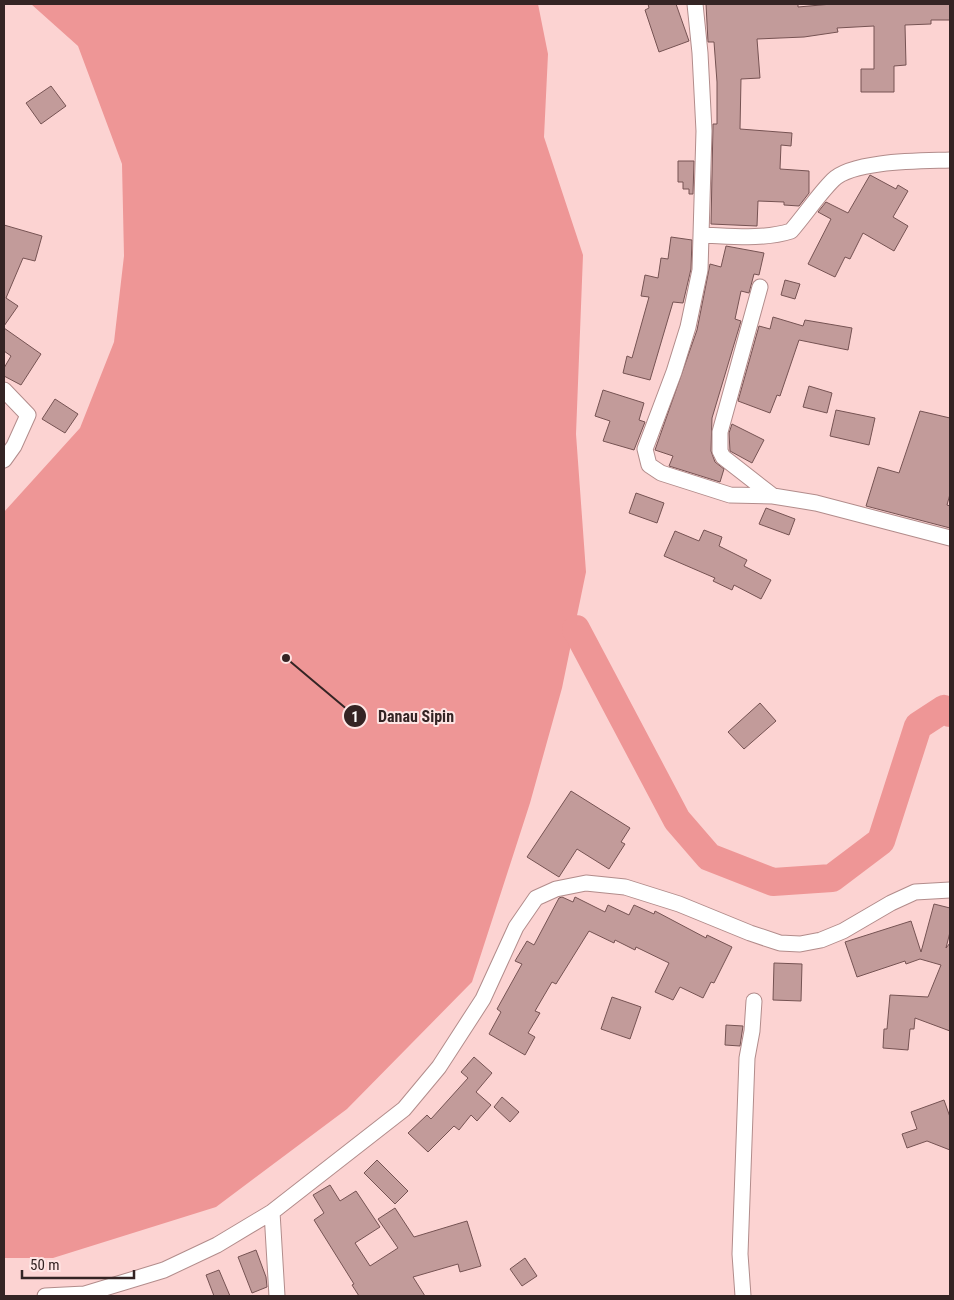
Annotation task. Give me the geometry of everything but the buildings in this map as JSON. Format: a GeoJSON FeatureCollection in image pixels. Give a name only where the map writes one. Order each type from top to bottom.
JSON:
{"type":"FeatureCollection","features":[{"type":"Feature","properties":{"kind":"street"},"geometry":{"type":"LineString","coordinates":[[695,4],[700,53],[704,131],[700,270],[688,327],[674,372],[648,440],[646,455],[649,465],[661,473],[730,494],[773,496],[816,503],[950,538]]}},
{"type":"Feature","properties":{"kind":"street"},"geometry":{"type":"LineString","coordinates":[[701,235],[766,236],[783,234],[792,231],[834,178],[860,168],[910,161],[950,160]]}},
{"type":"Feature","properties":{"kind":"street"},"geometry":{"type":"LineString","coordinates":[[760,287],[720,432],[720,443],[723,458],[773,496]]}},
{"type":"Feature","properties":{"kind":"street"},"geometry":{"type":"LineString","coordinates":[[4,390],[28,415],[14,446],[4,460]]}},
{"type":"Feature","properties":{"kind":"street"},"geometry":{"type":"LineString","coordinates":[[45,1296],[85,1295],[164,1270],[217,1245],[272,1212],[404,1109],[439,1067],[483,999],[516,927],[536,898],[556,889],[586,883],[625,887],[679,904],[780,943],[800,944],[821,940],[843,932],[891,903],[915,892],[950,890]]}},
{"type":"Feature","properties":{"kind":"street"},"geometry":{"type":"LineString","coordinates":[[743,1296],[740,1254],[747,1058],[752,1031],[754,1001]]}},
{"type":"Feature","properties":{"kind":"street"},"geometry":{"type":"LineString","coordinates":[[272,1212],[277,1296]]}},
{"type":"Feature","properties":{"kind":"shaded area"},"geometry":{"type":"Polygon","coordinates":[[[31,4],[538,4],[548,54],[544,137],[583,255],[576,434],[586,572],[562,688],[530,803],[472,982],[347,1109],[216,1207],[53,1258],[4,1258],[4,512],[80,428],[114,342],[124,256],[122,164],[78,46],[31,4]]]}},
{"type":"Feature","properties":{"kind":"waterway"},"geometry":{"type":"LineString","coordinates":[[576,629],[677,820],[709,857],[773,882],[832,878],[881,841],[918,726],[944,709],[950,713]]}},
{"type":"Feature","properties":{"kind":"place","name":"Danau Sipin"},"geometry":{"type":"Point","coordinates":[286,658]}}]}
